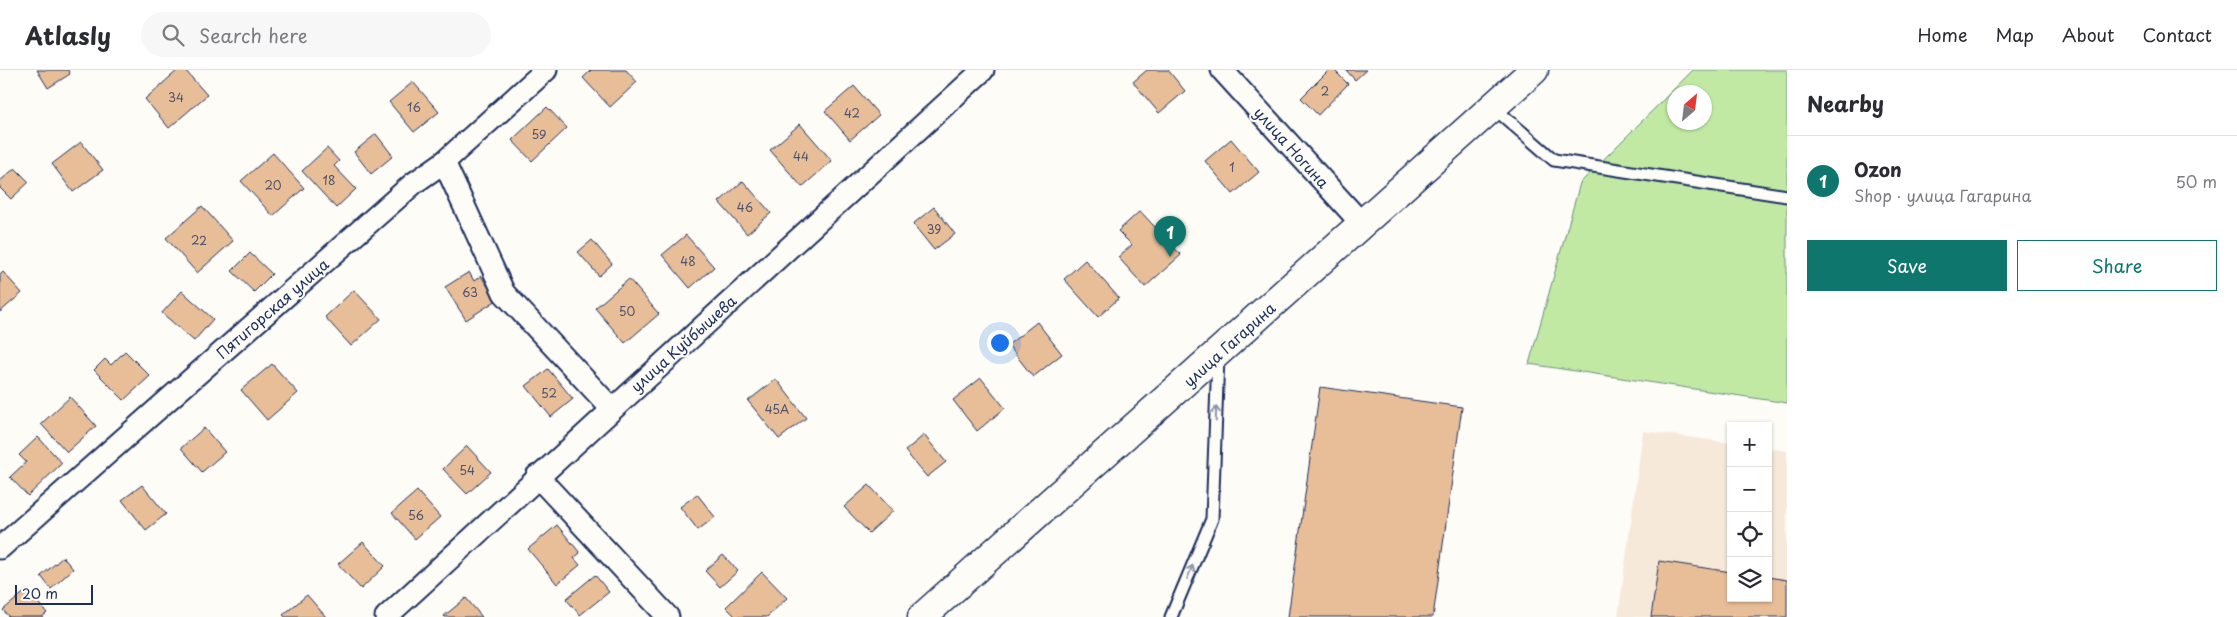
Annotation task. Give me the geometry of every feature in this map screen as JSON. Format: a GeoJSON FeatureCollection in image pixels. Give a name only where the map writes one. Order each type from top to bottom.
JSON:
{"type":"FeatureCollection","features":[{"type":"Feature","properties":{"kind":"main road","name":"улица Гагарина"},"geometry":{"type":"LineString","coordinates":[[922,617],[1363,225],[1534,70]]}},
{"type":"Feature","properties":{"kind":"street","name":"Пятигорская улица"},"geometry":{"type":"LineString","coordinates":[[0,548],[414,183],[444,162],[546,70]]}},
{"type":"Feature","properties":{"kind":"street","name":"улица Куйбышева"},"geometry":{"type":"LineString","coordinates":[[386,617],[611,408],[983,70]]}},
{"type":"Feature","properties":{"kind":"street","name":"улица Ногина"},"geometry":{"type":"LineString","coordinates":[[1222,70],[1363,225]]}},
{"type":"Feature","properties":{"kind":"street"},"geometry":{"type":"LineString","coordinates":[[444,162],[504,293],[611,408]]}},
{"type":"Feature","properties":{"kind":"street"},"geometry":{"type":"LineString","coordinates":[[538,476],[668,617]]}},
{"type":"Feature","properties":{"kind":"lane"},"geometry":{"type":"LineString","coordinates":[[1494,107],[1554,160],[1787,196]]}},
{"type":"Feature","properties":{"kind":"lane"},"geometry":{"type":"LineString","coordinates":[[1172,617],[1212,519],[1218,354]]}},
{"type":"Feature","properties":{"kind":"shaded area"},"geometry":{"type":"Polygon","coordinates":[[[1643,431],[1727,442],[1727,602],[1772,602],[1772,449],[1787,451],[1787,617],[1618,617],[1643,431]]]}},
{"type":"Feature","properties":{"kind":"green space"},"geometry":{"type":"Polygon","coordinates":[[[1693,70],[1787,70],[1787,403],[1529,364],[1580,183],[1667,96],[1667,130],[1712,130],[1712,85],[1678,85],[1693,70]]]}},
{"type":"Feature","properties":{"kind":"building"},"geometry":{"type":"Polygon","coordinates":[[[37,70],[68,70],[70,74],[48,88],[37,70]]]}},
{"type":"Feature","properties":{"kind":"building"},"geometry":{"type":"Polygon","coordinates":[[[178,70],[185,70],[207,95],[169,128],[145,99],[178,70]]]}},
{"type":"Feature","properties":{"kind":"building"},"geometry":{"type":"Polygon","coordinates":[[[591,70],[626,70],[637,82],[610,107],[583,78],[591,70]]]}},
{"type":"Feature","properties":{"kind":"building"},"geometry":{"type":"Polygon","coordinates":[[[1147,70],[1168,70],[1185,91],[1159,113],[1133,82],[1147,70]]]}},
{"type":"Feature","properties":{"kind":"building"},"geometry":{"type":"Polygon","coordinates":[[[1329,70],[1334,70],[1348,84],[1318,115],[1301,98],[1329,70]]]}},
{"type":"Feature","properties":{"kind":"building"},"geometry":{"type":"Polygon","coordinates":[[[1346,70],[1366,70],[1355,80],[1346,70]]]}},
{"type":"Feature","properties":{"kind":"building"},"geometry":{"type":"Polygon","coordinates":[[[413,82],[439,112],[414,132],[389,102],[413,82]]]}},
{"type":"Feature","properties":{"kind":"building"},"geometry":{"type":"Polygon","coordinates":[[[854,86],[879,115],[850,140],[825,111],[854,86]]]}},
{"type":"Feature","properties":{"kind":"building"},"geometry":{"type":"Polygon","coordinates":[[[547,107],[567,128],[532,161],[512,140],[547,107]]]}},
{"type":"Feature","properties":{"kind":"building"},"geometry":{"type":"Polygon","coordinates":[[[800,124],[832,161],[802,187],[770,150],[800,124]]]}},
{"type":"Feature","properties":{"kind":"building"},"geometry":{"type":"Polygon","coordinates":[[[376,134],[393,156],[371,174],[354,152],[376,134]]]}},
{"type":"Feature","properties":{"kind":"building"},"geometry":{"type":"Polygon","coordinates":[[[1231,139],[1259,172],[1233,194],[1205,161],[1231,139]]]}},
{"type":"Feature","properties":{"kind":"building"},"geometry":{"type":"Polygon","coordinates":[[[81,142],[103,170],[73,192],[52,164],[81,142]]]}},
{"type":"Feature","properties":{"kind":"building"},"geometry":{"type":"Polygon","coordinates":[[[327,148],[339,161],[334,166],[356,189],[336,208],[302,171],[327,148]]]}},
{"type":"Feature","properties":{"kind":"building"},"geometry":{"type":"Polygon","coordinates":[[[273,153],[304,188],[273,216],[241,181],[273,153]]]}},
{"type":"Feature","properties":{"kind":"building"},"geometry":{"type":"Polygon","coordinates":[[[15,168],[29,182],[11,199],[0,188],[0,181],[15,168]]]}},
{"type":"Feature","properties":{"kind":"building"},"geometry":{"type":"Polygon","coordinates":[[[743,181],[771,213],[747,234],[719,202],[743,181]]]}},
{"type":"Feature","properties":{"kind":"building"},"geometry":{"type":"Polygon","coordinates":[[[202,206],[233,241],[197,273],[166,238],[202,206]]]}},
{"type":"Feature","properties":{"kind":"building"},"geometry":{"type":"Polygon","coordinates":[[[934,207],[955,234],[934,250],[913,224],[934,207]]]}},
{"type":"Feature","properties":{"kind":"building"},"geometry":{"type":"Polygon","coordinates":[[[1140,211],[1181,255],[1145,287],[1118,257],[1132,245],[1118,231],[1140,211]]]}},
{"type":"Feature","properties":{"kind":"building"},"geometry":{"type":"Polygon","coordinates":[[[686,235],[714,267],[690,288],[662,255],[686,235]]]}},
{"type":"Feature","properties":{"kind":"building"},"geometry":{"type":"Polygon","coordinates":[[[592,240],[612,264],[599,276],[578,252],[592,240]]]}},
{"type":"Feature","properties":{"kind":"building"},"geometry":{"type":"Polygon","coordinates":[[[250,253],[272,274],[254,292],[232,271],[250,253]]]}},
{"type":"Feature","properties":{"kind":"building"},"geometry":{"type":"Polygon","coordinates":[[[1085,260],[1119,298],[1098,317],[1064,279],[1085,260]]]}},
{"type":"Feature","properties":{"kind":"building"},"geometry":{"type":"Polygon","coordinates":[[[3,272],[22,293],[0,312],[0,275],[3,272]]]}},
{"type":"Feature","properties":{"kind":"building"},"geometry":{"type":"Polygon","coordinates":[[[469,272],[474,281],[481,276],[497,300],[466,320],[445,287],[469,272]]]}},
{"type":"Feature","properties":{"kind":"building"},"geometry":{"type":"Polygon","coordinates":[[[629,279],[659,314],[625,343],[595,308],[629,279]]]}},
{"type":"Feature","properties":{"kind":"building"},"geometry":{"type":"Polygon","coordinates":[[[354,290],[381,319],[351,346],[325,317],[354,290]]]}},
{"type":"Feature","properties":{"kind":"building"},"geometry":{"type":"Polygon","coordinates":[[[182,291],[213,319],[194,341],[162,313],[182,291]]]}},
{"type":"Feature","properties":{"kind":"building"},"geometry":{"type":"Polygon","coordinates":[[[1037,322],[1062,354],[1033,377],[1008,345],[1037,322]]]}},
{"type":"Feature","properties":{"kind":"building"},"geometry":{"type":"Polygon","coordinates":[[[125,351],[150,376],[124,400],[94,370],[105,359],[111,365],[125,351]]]}},
{"type":"Feature","properties":{"kind":"building"},"geometry":{"type":"Polygon","coordinates":[[[272,364],[298,393],[267,420],[241,390],[272,364]]]}},
{"type":"Feature","properties":{"kind":"building"},"geometry":{"type":"Polygon","coordinates":[[[548,369],[573,399],[551,417],[526,386],[548,369]]]}},
{"type":"Feature","properties":{"kind":"building"},"geometry":{"type":"Polygon","coordinates":[[[981,378],[1005,408],[977,431],[953,400],[981,378]]]}},
{"type":"Feature","properties":{"kind":"building"},"geometry":{"type":"Polygon","coordinates":[[[776,379],[806,418],[779,439],[748,401],[776,379]]]}},
{"type":"Feature","properties":{"kind":"building"},"geometry":{"type":"Polygon","coordinates":[[[1320,387],[1462,407],[1433,617],[1288,617],[1320,387]]]}},
{"type":"Feature","properties":{"kind":"building"},"geometry":{"type":"Polygon","coordinates":[[[70,397],[96,426],[67,452],[41,424],[70,397]]]}},
{"type":"Feature","properties":{"kind":"building"},"geometry":{"type":"Polygon","coordinates":[[[204,428],[225,452],[202,472],[181,448],[204,428]]]}},
{"type":"Feature","properties":{"kind":"building"},"geometry":{"type":"Polygon","coordinates":[[[924,435],[946,462],[927,477],[905,451],[924,435]]]}},
{"type":"Feature","properties":{"kind":"building"},"geometry":{"type":"Polygon","coordinates":[[[38,437],[62,463],[28,496],[10,477],[26,462],[19,455],[38,437]]]}},
{"type":"Feature","properties":{"kind":"building"},"geometry":{"type":"Polygon","coordinates":[[[467,446],[491,472],[467,494],[443,469],[467,446]]]}},
{"type":"Feature","properties":{"kind":"building"},"geometry":{"type":"Polygon","coordinates":[[[142,485],[166,514],[146,530],[122,500],[142,485]]]}},
{"type":"Feature","properties":{"kind":"building"},"geometry":{"type":"Polygon","coordinates":[[[869,485],[893,511],[869,533],[844,507],[869,485]]]}},
{"type":"Feature","properties":{"kind":"building"},"geometry":{"type":"Polygon","coordinates":[[[417,491],[440,517],[415,539],[392,513],[417,491]]]}},
{"type":"Feature","properties":{"kind":"building"},"geometry":{"type":"Polygon","coordinates":[[[697,494],[715,517],[698,530],[680,507],[697,494]]]}},
{"type":"Feature","properties":{"kind":"building"},"geometry":{"type":"Polygon","coordinates":[[[557,525],[580,553],[574,558],[580,565],[557,584],[528,549],[557,525]]]}},
{"type":"Feature","properties":{"kind":"building"},"geometry":{"type":"Polygon","coordinates":[[[363,542],[385,566],[361,589],[338,564],[363,542]]]}},
{"type":"Feature","properties":{"kind":"building"},"geometry":{"type":"Polygon","coordinates":[[[723,555],[738,571],[720,587],[705,571],[723,555]]]}},
{"type":"Feature","properties":{"kind":"building"},"geometry":{"type":"Polygon","coordinates":[[[63,557],[73,569],[51,589],[41,576],[63,557]]]}},
{"type":"Feature","properties":{"kind":"building"},"geometry":{"type":"Polygon","coordinates":[[[1659,561],[1727,571],[1727,602],[1772,602],[1772,578],[1787,580],[1787,617],[1651,617],[1659,561]]]}},
{"type":"Feature","properties":{"kind":"building"},"geometry":{"type":"Polygon","coordinates":[[[762,572],[787,598],[767,617],[736,617],[726,607],[762,572]]]}},
{"type":"Feature","properties":{"kind":"building"},"geometry":{"type":"Polygon","coordinates":[[[595,575],[609,592],[580,615],[566,599],[595,575]]]}},
{"type":"Feature","properties":{"kind":"building"},"geometry":{"type":"Polygon","coordinates":[[[27,590],[47,613],[42,617],[9,617],[3,610],[27,590]]]}},
{"type":"Feature","properties":{"kind":"building"},"geometry":{"type":"Polygon","coordinates":[[[307,595],[326,617],[285,617],[283,615],[307,595]]]}},
{"type":"Feature","properties":{"kind":"building"},"geometry":{"type":"Polygon","coordinates":[[[466,598],[482,617],[444,616],[466,598]]]}},
{"type":"Feature","properties":{"kind":"place","name":"Ozon"},"geometry":{"type":"Point","coordinates":[1170,257]}}]}
